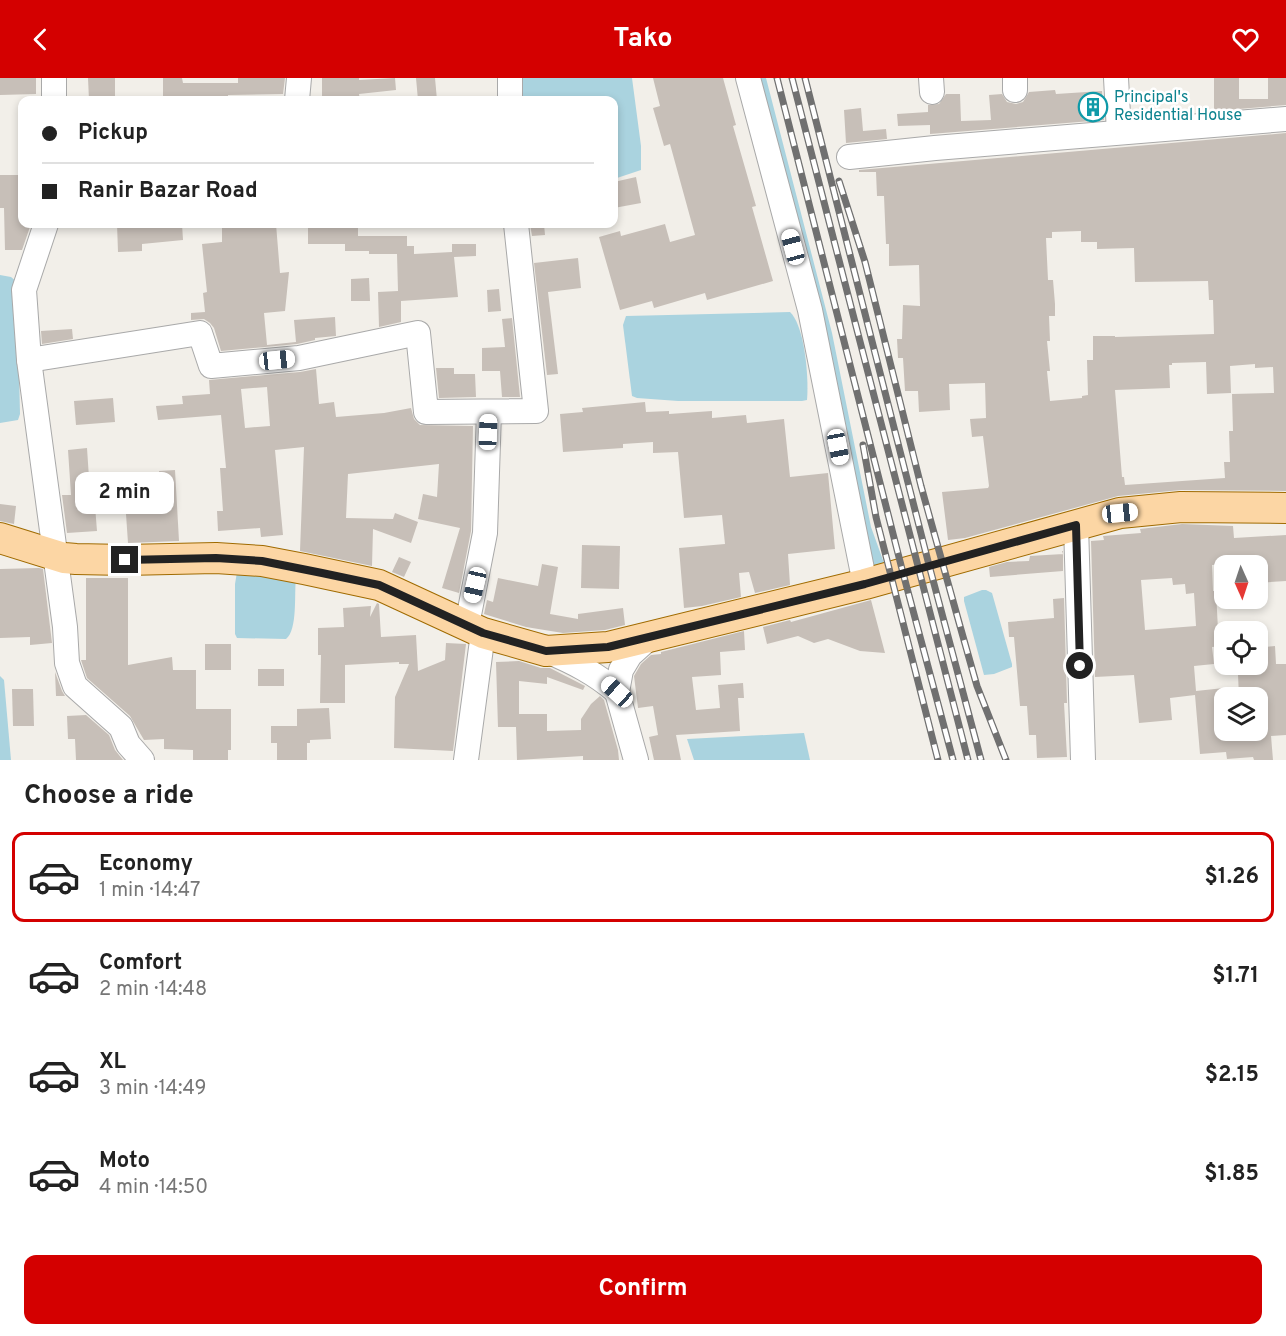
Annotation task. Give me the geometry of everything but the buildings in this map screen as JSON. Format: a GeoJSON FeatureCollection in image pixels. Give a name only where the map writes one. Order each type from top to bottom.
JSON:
{"type":"FeatureCollection","features":[{"type":"Feature","properties":{"kind":"main road"},"geometry":{"type":"LineString","coordinates":[[0,538],[64,558],[216,558],[262,561],[379,585],[475,629],[546,651],[608,647],[865,584],[1120,513],[1181,507],[1286,508]]}},
{"type":"Feature","properties":{"kind":"street"},"geometry":{"type":"LineString","coordinates":[[54,78],[54,96]]}},
{"type":"Feature","properties":{"kind":"street"},"geometry":{"type":"LineString","coordinates":[[297,96],[298,78]]}},
{"type":"Feature","properties":{"kind":"street"},"geometry":{"type":"LineString","coordinates":[[510,78],[510,96]]}},
{"type":"Feature","properties":{"kind":"street"},"geometry":{"type":"LineString","coordinates":[[748,78],[810,310],[865,584]]}},
{"type":"Feature","properties":{"kind":"street"},"geometry":{"type":"LineString","coordinates":[[1116,78],[1119,132]]}},
{"type":"Feature","properties":{"kind":"street"},"geometry":{"type":"LineString","coordinates":[[849,157],[1286,119]]}},
{"type":"Feature","properties":{"kind":"street"},"geometry":{"type":"LineString","coordinates":[[45,228],[24,290],[29,360],[65,627],[67,663],[75,686],[121,727],[128,744],[142,760]]}},
{"type":"Feature","properties":{"kind":"street"},"geometry":{"type":"LineString","coordinates":[[29,360],[200,333],[211,366],[299,358],[418,333],[426,412],[536,411],[516,228]]}},
{"type":"Feature","properties":{"kind":"street"},"geometry":{"type":"LineString","coordinates":[[466,760],[475,629],[485,533],[489,411]]}},
{"type":"Feature","properties":{"kind":"street"},"geometry":{"type":"LineString","coordinates":[[1076,525],[1083,760]]}},
{"type":"Feature","properties":{"kind":"street"},"geometry":{"type":"LineString","coordinates":[[636,760],[617,692],[621,670],[630,656],[651,636]]}},
{"type":"Feature","properties":{"kind":"street"},"geometry":{"type":"LineString","coordinates":[[546,651],[582,666],[617,692]]}},
{"type":"Feature","properties":{"kind":"water"},"geometry":{"type":"Polygon","coordinates":[[[515,78],[632,78],[641,146],[641,170],[618,178],[618,96],[515,96],[515,78]]]}},
{"type":"Feature","properties":{"kind":"water"},"geometry":{"type":"Polygon","coordinates":[[[755,78],[766,78],[832,333],[871,527],[884,563],[874,571],[755,78]]]}},
{"type":"Feature","properties":{"kind":"water"},"geometry":{"type":"Polygon","coordinates":[[[0,275],[11,277],[17,282],[20,414],[18,420],[0,423],[0,275]]]}},
{"type":"Feature","properties":{"kind":"water"},"geometry":{"type":"Polygon","coordinates":[[[790,312],[795,319],[802,340],[807,400],[678,401],[632,396],[623,325],[626,316],[790,312]]]}},
{"type":"Feature","properties":{"kind":"water"},"geometry":{"type":"Polygon","coordinates":[[[237,572],[296,577],[294,620],[286,639],[237,638],[235,634],[235,584],[237,572]]]}},
{"type":"Feature","properties":{"kind":"water"},"geometry":{"type":"Polygon","coordinates":[[[982,590],[992,593],[1012,664],[1012,667],[984,675],[964,601],[964,597],[982,590]]]}},
{"type":"Feature","properties":{"kind":"water"},"geometry":{"type":"Polygon","coordinates":[[[0,676],[4,680],[11,760],[0,760],[0,676]]]}},
{"type":"Feature","properties":{"kind":"water"},"geometry":{"type":"Polygon","coordinates":[[[804,733],[810,760],[694,760],[687,739],[804,733]]]}},
{"type":"Feature","properties":{"kind":"railway"},"geometry":{"type":"LineString","coordinates":[[777,78],[953,760]]}},
{"type":"Feature","properties":{"kind":"railway"},"geometry":{"type":"LineString","coordinates":[[792,78],[968,760]]}},
{"type":"Feature","properties":{"kind":"railway"},"geometry":{"type":"LineString","coordinates":[[805,78],[981,760]]}},
{"type":"Feature","properties":{"kind":"railway"},"geometry":{"type":"LineString","coordinates":[[839,181],[865,262],[921,486],[977,686],[1006,760]]}},
{"type":"Feature","properties":{"kind":"railway"},"geometry":{"type":"LineString","coordinates":[[863,445],[876,517],[938,760]]}},
{"type":"Feature","properties":{"kind":"place","name":"Principal's Residential House"},"geometry":{"type":"Point","coordinates":[1093,107]}},
{"type":"Feature","properties":{"kind":"route"},"geometry":{"type":"LineString","coordinates":[[125,560],[216,558],[262,561],[379,585],[483,633],[546,651],[608,647],[865,584],[1076,525],[1080,666]]}}]}
